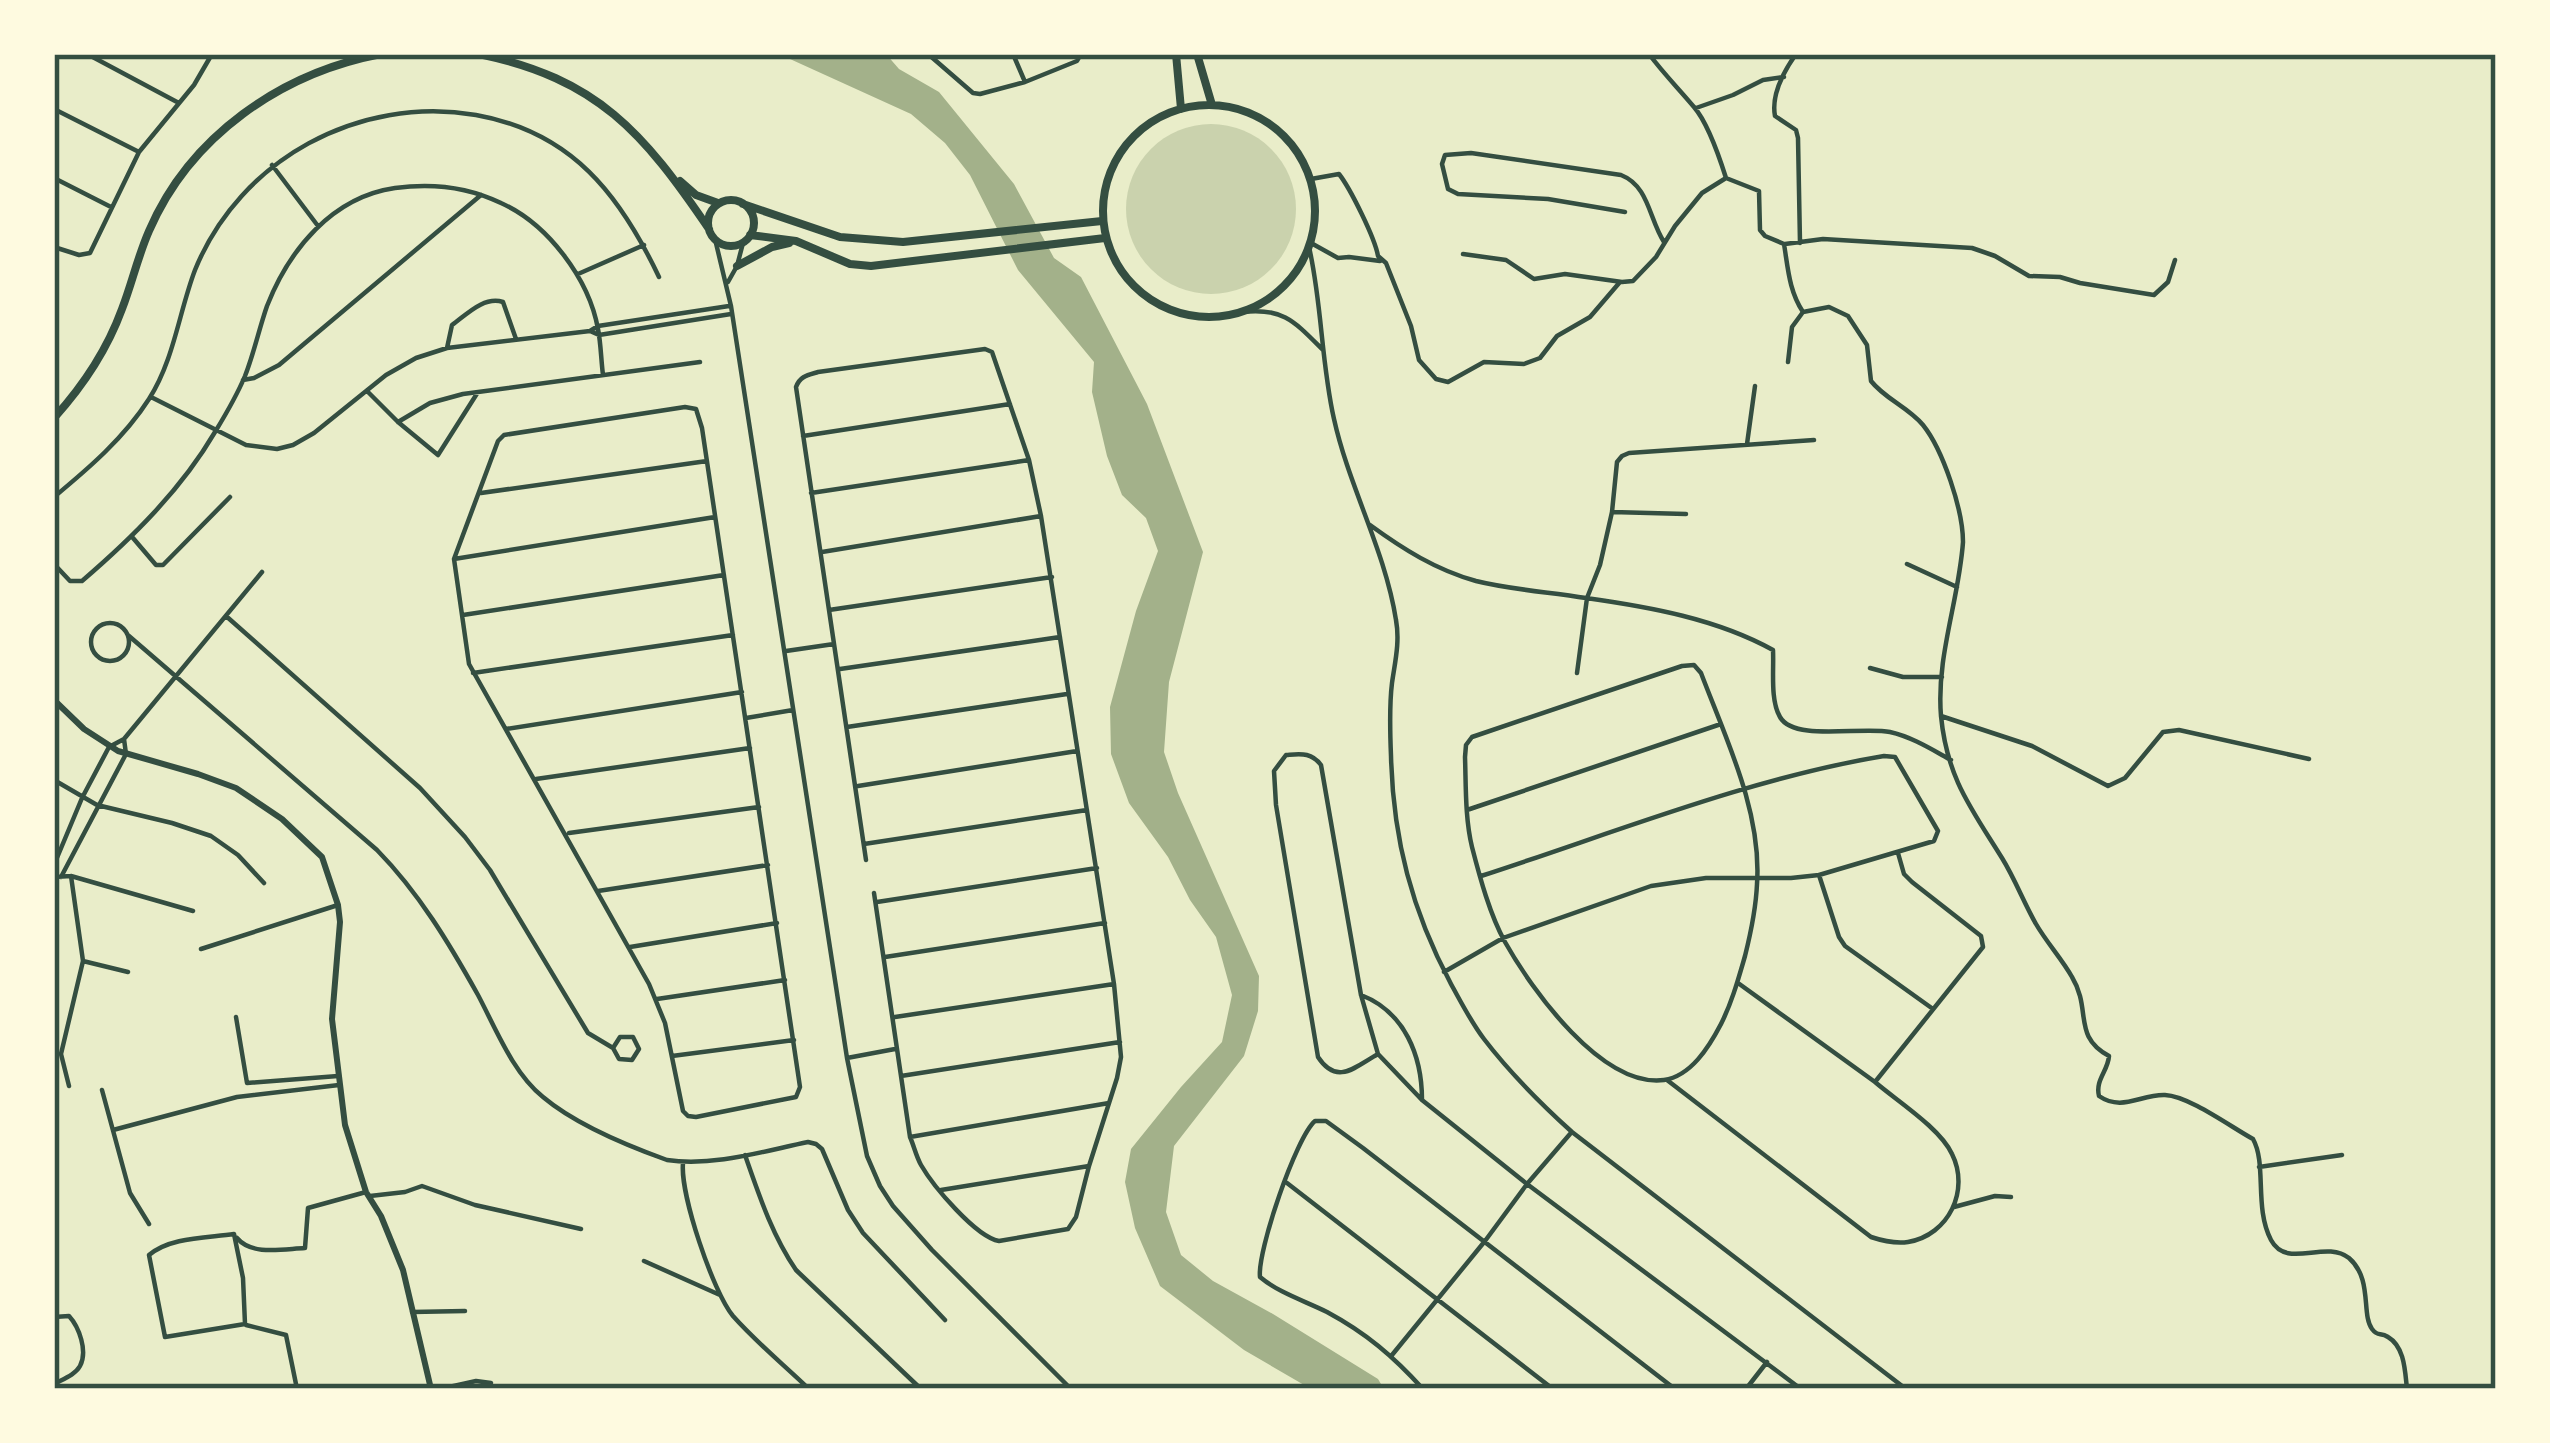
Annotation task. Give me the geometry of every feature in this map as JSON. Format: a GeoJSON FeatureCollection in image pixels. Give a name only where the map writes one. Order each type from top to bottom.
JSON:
{"type":"FeatureCollection","features":[{"type":"Feature","properties":{"kind":"main road"},"geometry":{"type":"LineString","coordinates":[[54,418],[97,362],[113,332],[141,249],[167,196],[212,138],[284,87],[323,69],[381,54]]}},
{"type":"Feature","properties":{"kind":"main road"},"geometry":{"type":"LineString","coordinates":[[479,54],[513,61],[600,103],[636,133],[670,172],[715,239],[731,246],[747,239],[796,241],[850,264],[871,266],[1105,238]]}},
{"type":"Feature","properties":{"kind":"main road"},"geometry":{"type":"LineString","coordinates":[[1176,54],[1181,109]]}},
{"type":"Feature","properties":{"kind":"main road"},"geometry":{"type":"LineString","coordinates":[[1198,54],[1212,105]]}},
{"type":"Feature","properties":{"kind":"main road"},"geometry":{"type":"LineString","coordinates":[[1212,105],[1262,119],[1300,156],[1311,179],[1315,222],[1299,268],[1274,295],[1242,312],[1208,317],[1173,311],[1143,295],[1120,269],[1105,238],[1104,191],[1114,163],[1131,139],[1154,120],[1181,109],[1212,105]]}},
{"type":"Feature","properties":{"kind":"main road"},"geometry":{"type":"LineString","coordinates":[[670,172],[696,195],[720,203],[732,201],[862,240],[903,242],[1102,221]]}},
{"type":"Feature","properties":{"kind":"main road"},"geometry":{"type":"LineString","coordinates":[[709,229],[709,217],[720,203]]}},
{"type":"Feature","properties":{"kind":"main road"},"geometry":{"type":"LineString","coordinates":[[743,204],[753,218],[747,239]]}},
{"type":"Feature","properties":{"kind":"main road"},"geometry":{"type":"LineString","coordinates":[[737,266],[796,241]]}},
{"type":"Feature","properties":{"kind":"street"},"geometry":{"type":"LineString","coordinates":[[86,54],[179,103]]}},
{"type":"Feature","properties":{"kind":"street"},"geometry":{"type":"LineString","coordinates":[[54,247],[79,256],[90,253],[140,152],[194,85],[211,54]]}},
{"type":"Feature","properties":{"kind":"street"},"geometry":{"type":"LineString","coordinates":[[928,54],[974,93],[1025,82],[1078,61],[1082,54]]}},
{"type":"Feature","properties":{"kind":"street"},"geometry":{"type":"LineString","coordinates":[[1013,54],[1025,82]]}},
{"type":"Feature","properties":{"kind":"street"},"geometry":{"type":"LineString","coordinates":[[1649,54],[1696,108],[1726,178]]}},
{"type":"Feature","properties":{"kind":"street"},"geometry":{"type":"LineString","coordinates":[[1796,54],[1773,107],[1775,116],[1796,130],[1798,138],[1800,243]]}},
{"type":"Feature","properties":{"kind":"street"},"geometry":{"type":"LineString","coordinates":[[1696,108],[1762,80],[1784,76]]}},
{"type":"Feature","properties":{"kind":"street"},"geometry":{"type":"LineString","coordinates":[[54,109],[140,152]]}},
{"type":"Feature","properties":{"kind":"street"},"geometry":{"type":"LineString","coordinates":[[54,497],[112,446],[151,397],[180,327],[195,271],[242,194],[272,165],[328,133],[397,112],[437,112],[497,119],[546,140],[599,180],[644,245],[659,278]]}},
{"type":"Feature","properties":{"kind":"street"},"geometry":{"type":"LineString","coordinates":[[1625,212],[1548,199],[1458,194],[1448,188],[1442,164],[1445,155],[1471,153],[1621,175],[1634,180],[1642,191],[1664,242]]}},
{"type":"Feature","properties":{"kind":"street"},"geometry":{"type":"LineString","coordinates":[[272,165],[318,226]]}},
{"type":"Feature","properties":{"kind":"street"},"geometry":{"type":"LineString","coordinates":[[1311,179],[1339,174],[1347,184],[1378,256],[1386,262],[1419,360],[1436,379],[1448,382],[1484,362],[1524,364],[1540,358],[1557,336],[1590,317],[1620,282]]}},
{"type":"Feature","properties":{"kind":"street"},"geometry":{"type":"LineString","coordinates":[[54,178],[111,207]]}},
{"type":"Feature","properties":{"kind":"street"},"geometry":{"type":"LineString","coordinates":[[1463,254],[1506,260],[1534,279],[1564,274],[1633,280],[1702,194],[1726,178]]}},
{"type":"Feature","properties":{"kind":"street"},"geometry":{"type":"LineString","coordinates":[[1726,178],[1759,191],[1760,230],[1784,244],[1823,239],[1972,248],[2029,275],[2154,295],[2168,282],[2175,260]]}},
{"type":"Feature","properties":{"kind":"street"},"geometry":{"type":"LineString","coordinates":[[54,564],[70,581],[82,581],[132,538],[215,431],[243,380],[276,285],[301,245],[348,204],[382,190],[434,184],[505,204],[534,224],[576,275],[598,326],[603,374]]}},
{"type":"Feature","properties":{"kind":"street"},"geometry":{"type":"LineString","coordinates":[[243,380],[279,365],[481,195]]}},
{"type":"Feature","properties":{"kind":"street"},"geometry":{"type":"LineString","coordinates":[[715,239],[732,310],[847,1058],[867,1156],[892,1206],[1071,1389]]}},
{"type":"Feature","properties":{"kind":"street"},"geometry":{"type":"LineString","coordinates":[[727,285],[747,239]]}},
{"type":"Feature","properties":{"kind":"street"},"geometry":{"type":"LineString","coordinates":[[1784,244],[1794,296],[1803,312]]}},
{"type":"Feature","properties":{"kind":"street"},"geometry":{"type":"LineString","coordinates":[[576,275],[644,245]]}},
{"type":"Feature","properties":{"kind":"street"},"geometry":{"type":"LineString","coordinates":[[1310,245],[1338,258],[1386,262]]}},
{"type":"Feature","properties":{"kind":"street"},"geometry":{"type":"LineString","coordinates":[[1310,245],[1334,419],[1384,571],[1398,630],[1390,728],[1400,847],[1417,913],[1444,972],[1481,1036],[1526,1089],[1572,1132],[1906,1389]]}},
{"type":"Feature","properties":{"kind":"street"},"geometry":{"type":"LineString","coordinates":[[447,348],[452,325],[492,299],[503,302],[516,340]]}},
{"type":"Feature","properties":{"kind":"street"},"geometry":{"type":"LineString","coordinates":[[1788,362],[1792,327],[1803,312],[1828,307],[1848,316],[1867,345],[1871,382],[1922,424],[1955,492],[1963,522],[1962,555],[1942,677],[1941,716],[1951,760],[1969,810],[2076,985],[2083,1000],[2086,1037],[2109,1056],[2098,1082],[2099,1096],[2116,1104],[2163,1095],[2183,1100],[2253,1139],[2263,1214],[2274,1245],[2288,1255],[2334,1252],[2351,1260],[2366,1292],[2369,1323],[2397,1347],[2407,1389]]}},
{"type":"Feature","properties":{"kind":"street"},"geometry":{"type":"LineString","coordinates":[[590,331],[599,335],[732,310]]}},
{"type":"Feature","properties":{"kind":"street"},"geometry":{"type":"LineString","coordinates":[[1242,312],[1278,312],[1323,350]]}},
{"type":"Feature","properties":{"kind":"street"},"geometry":{"type":"LineString","coordinates":[[151,397],[246,445],[277,448],[293,445],[334,419],[399,366],[447,348],[649,323]]}},
{"type":"Feature","properties":{"kind":"street"},"geometry":{"type":"LineString","coordinates":[[866,860],[802,436],[798,381],[818,372],[893,360],[976,349],[992,352],[1029,460],[1041,516],[1120,1042],[1117,1078],[1076,1217],[1068,1229],[999,1241],[982,1234],[921,1164],[910,1136],[874,893]]}},
{"type":"Feature","properties":{"kind":"street"},"geometry":{"type":"LineString","coordinates":[[398,422],[430,403],[478,392],[700,362]]}},
{"type":"Feature","properties":{"kind":"street"},"geometry":{"type":"LineString","coordinates":[[1747,444],[1755,386]]}},
{"type":"Feature","properties":{"kind":"street"},"geometry":{"type":"LineString","coordinates":[[367,391],[438,455],[478,392]]}},
{"type":"Feature","properties":{"kind":"street"},"geometry":{"type":"LineString","coordinates":[[802,436],[1010,404]]}},
{"type":"Feature","properties":{"kind":"street"},"geometry":{"type":"LineString","coordinates":[[685,407],[696,410],[707,461],[800,1087],[796,1097],[696,1117],[683,1111],[657,999],[472,673],[454,560],[504,435],[685,407]]}},
{"type":"Feature","properties":{"kind":"street"},"geometry":{"type":"LineString","coordinates":[[1577,673],[1587,598],[1600,565],[1617,462],[1622,456],[1814,440]]}},
{"type":"Feature","properties":{"kind":"street"},"geometry":{"type":"LineString","coordinates":[[811,493],[1029,460]]}},
{"type":"Feature","properties":{"kind":"street"},"geometry":{"type":"LineString","coordinates":[[478,494],[707,461]]}},
{"type":"Feature","properties":{"kind":"street"},"geometry":{"type":"LineString","coordinates":[[132,538],[156,565],[163,565],[230,497]]}},
{"type":"Feature","properties":{"kind":"street"},"geometry":{"type":"LineString","coordinates":[[1612,512],[1686,514]]}},
{"type":"Feature","properties":{"kind":"street"},"geometry":{"type":"LineString","coordinates":[[820,553],[1041,516]]}},
{"type":"Feature","properties":{"kind":"street"},"geometry":{"type":"LineString","coordinates":[[454,560],[716,517]]}},
{"type":"Feature","properties":{"kind":"street"},"geometry":{"type":"LineString","coordinates":[[1365,522],[1403,550],[1475,580],[1587,598],[1747,635],[1773,650],[1778,715],[1789,727],[1806,732],[1889,732],[1951,760]]}},
{"type":"Feature","properties":{"kind":"street"},"geometry":{"type":"LineString","coordinates":[[1907,564],[1957,587]]}},
{"type":"Feature","properties":{"kind":"street"},"geometry":{"type":"LineString","coordinates":[[54,865],[109,747],[124,739],[262,572]]}},
{"type":"Feature","properties":{"kind":"street"},"geometry":{"type":"LineString","coordinates":[[460,615],[724,575]]}},
{"type":"Feature","properties":{"kind":"street"},"geometry":{"type":"LineString","coordinates":[[829,610],[1052,577]]}},
{"type":"Feature","properties":{"kind":"street"},"geometry":{"type":"LineString","coordinates":[[226,616],[437,805],[490,869],[580,1024],[613,1048],[619,1060],[632,1060],[639,1049],[633,1037],[626,1036],[614,1042],[613,1048]]}},
{"type":"Feature","properties":{"kind":"street"},"geometry":{"type":"LineString","coordinates":[[129,636],[123,656],[113,661],[94,653],[93,632],[101,624],[122,626],[377,850],[412,887],[523,1076],[541,1096],[646,1153],[683,1163],[816,1144],[863,1233],[945,1320]]}},
{"type":"Feature","properties":{"kind":"street"},"geometry":{"type":"LineString","coordinates":[[472,673],[733,635]]}},
{"type":"Feature","properties":{"kind":"street"},"geometry":{"type":"LineString","coordinates":[[838,670],[1060,637]]}},
{"type":"Feature","properties":{"kind":"street"},"geometry":{"type":"LineString","coordinates":[[784,651],[834,644]]}},
{"type":"Feature","properties":{"kind":"street"},"geometry":{"type":"LineString","coordinates":[[1666,1080],[1704,1053],[1730,1005],[1750,932],[1758,879],[1743,790],[1701,674],[1694,665],[1682,666],[1472,737],[1465,757],[1467,810],[1481,876],[1503,938],[1577,1038],[1622,1073],[1666,1080],[1870,1237],[1892,1243],[1912,1241],[1936,1229],[1954,1208],[1959,1193],[1954,1157],[1944,1141],[1875,1082],[1737,982]]}},
{"type":"Feature","properties":{"kind":"street"},"geometry":{"type":"LineString","coordinates":[[1870,668],[1904,677],[1942,677]]}},
{"type":"Feature","properties":{"kind":"street"},"geometry":{"type":"LineString","coordinates":[[506,729],[742,692]]}},
{"type":"Feature","properties":{"kind":"street"},"geometry":{"type":"LineString","coordinates":[[846,727],[1067,694]]}},
{"type":"Feature","properties":{"kind":"street"},"geometry":{"type":"LineString","coordinates":[[54,700],[109,747],[221,781],[282,819],[322,857],[338,905],[339,956],[332,1019],[345,1125],[368,1194],[397,1253],[436,1389],[490,1383]]}},
{"type":"Feature","properties":{"kind":"street"},"geometry":{"type":"LineString","coordinates":[[746,718],[794,710]]}},
{"type":"Feature","properties":{"kind":"street"},"geometry":{"type":"LineString","coordinates":[[1941,716],[2032,746],[2108,786],[2126,778],[2163,732],[2207,734],[2309,759]]}},
{"type":"Feature","properties":{"kind":"street"},"geometry":{"type":"LineString","coordinates":[[1467,810],[1720,724]]}},
{"type":"Feature","properties":{"kind":"street"},"geometry":{"type":"LineString","coordinates":[[124,739],[126,754],[58,877],[194,911]]}},
{"type":"Feature","properties":{"kind":"street"},"geometry":{"type":"LineString","coordinates":[[536,779],[750,748]]}},
{"type":"Feature","properties":{"kind":"street"},"geometry":{"type":"LineString","coordinates":[[855,787],[1078,751]]}},
{"type":"Feature","properties":{"kind":"street"},"geometry":{"type":"LineString","coordinates":[[1378,1054],[1341,1072],[1331,1071],[1318,1057],[1276,805],[1274,771],[1286,755],[1304,754],[1321,765],[1361,995],[1378,1054],[1421,1100],[1527,1184],[1801,1389]]}},
{"type":"Feature","properties":{"kind":"street"},"geometry":{"type":"LineString","coordinates":[[1444,972],[1503,938],[1651,886],[1706,878],[1820,875],[1934,841],[1938,831],[1895,757],[1872,758],[1743,790],[1481,876]]}},
{"type":"Feature","properties":{"kind":"street"},"geometry":{"type":"LineString","coordinates":[[54,781],[98,805],[212,836],[264,883]]}},
{"type":"Feature","properties":{"kind":"street"},"geometry":{"type":"LineString","coordinates":[[566,833],[759,807]]}},
{"type":"Feature","properties":{"kind":"street"},"geometry":{"type":"LineString","coordinates":[[864,844],[1088,810]]}},
{"type":"Feature","properties":{"kind":"street"},"geometry":{"type":"LineString","coordinates":[[1875,1082],[1984,942],[1904,874],[1898,854]]}},
{"type":"Feature","properties":{"kind":"street"},"geometry":{"type":"LineString","coordinates":[[598,891],[768,866]]}},
{"type":"Feature","properties":{"kind":"street"},"geometry":{"type":"LineString","coordinates":[[876,902],[1096,868]]}},
{"type":"Feature","properties":{"kind":"street"},"geometry":{"type":"LineString","coordinates":[[1820,875],[1845,946],[1933,1009]]}},
{"type":"Feature","properties":{"kind":"street"},"geometry":{"type":"LineString","coordinates":[[69,1086],[62,1054],[82,962],[71,877]]}},
{"type":"Feature","properties":{"kind":"street"},"geometry":{"type":"LineString","coordinates":[[201,950],[338,905]]}},
{"type":"Feature","properties":{"kind":"street"},"geometry":{"type":"LineString","coordinates":[[630,946],[777,923]]}},
{"type":"Feature","properties":{"kind":"street"},"geometry":{"type":"LineString","coordinates":[[884,958],[1105,923]]}},
{"type":"Feature","properties":{"kind":"street"},"geometry":{"type":"LineString","coordinates":[[82,962],[128,972]]}},
{"type":"Feature","properties":{"kind":"street"},"geometry":{"type":"LineString","coordinates":[[657,999],[785,980]]}},
{"type":"Feature","properties":{"kind":"street"},"geometry":{"type":"LineString","coordinates":[[893,1018],[1114,984]]}},
{"type":"Feature","properties":{"kind":"street"},"geometry":{"type":"LineString","coordinates":[[1361,995],[1395,1018],[1415,1051],[1422,1078],[1421,1100]]}},
{"type":"Feature","properties":{"kind":"street"},"geometry":{"type":"LineString","coordinates":[[236,1017],[247,1083],[339,1080]]}},
{"type":"Feature","properties":{"kind":"street"},"geometry":{"type":"LineString","coordinates":[[672,1056],[794,1040]]}},
{"type":"Feature","properties":{"kind":"street"},"geometry":{"type":"LineString","coordinates":[[902,1076],[1120,1042]]}},
{"type":"Feature","properties":{"kind":"street"},"geometry":{"type":"LineString","coordinates":[[847,1058],[897,1049]]}},
{"type":"Feature","properties":{"kind":"street"},"geometry":{"type":"LineString","coordinates":[[112,1130],[237,1096],[339,1080]]}},
{"type":"Feature","properties":{"kind":"street"},"geometry":{"type":"LineString","coordinates":[[102,1090],[130,1193],[148,1224]]}},
{"type":"Feature","properties":{"kind":"street"},"geometry":{"type":"LineString","coordinates":[[910,1136],[1109,1103]]}},
{"type":"Feature","properties":{"kind":"street"},"geometry":{"type":"LineString","coordinates":[[1423,1389],[1392,1355],[1330,1314],[1260,1277],[1264,1243],[1285,1182],[1305,1129],[1315,1121],[1326,1121],[1675,1389]]}},
{"type":"Feature","properties":{"kind":"street"},"geometry":{"type":"LineString","coordinates":[[1392,1355],[1572,1132]]}},
{"type":"Feature","properties":{"kind":"street"},"geometry":{"type":"LineString","coordinates":[[745,1155],[765,1210],[796,1270],[920,1389]]}},
{"type":"Feature","properties":{"kind":"street"},"geometry":{"type":"LineString","coordinates":[[2259,1167],[2342,1155]]}},
{"type":"Feature","properties":{"kind":"street"},"geometry":{"type":"LineString","coordinates":[[683,1163],[687,1204],[720,1295],[731,1313],[809,1389]]}},
{"type":"Feature","properties":{"kind":"street"},"geometry":{"type":"LineString","coordinates":[[941,1190],[1089,1166]]}},
{"type":"Feature","properties":{"kind":"street"},"geometry":{"type":"LineString","coordinates":[[1285,1182],[1553,1389]]}},
{"type":"Feature","properties":{"kind":"street"},"geometry":{"type":"LineString","coordinates":[[233,1234],[244,1246],[263,1250],[304,1248],[308,1208],[422,1186],[475,1205],[581,1229]]}},
{"type":"Feature","properties":{"kind":"street"},"geometry":{"type":"LineString","coordinates":[[1954,1208],[1995,1196],[2011,1197]]}},
{"type":"Feature","properties":{"kind":"street"},"geometry":{"type":"LineString","coordinates":[[233,1234],[151,1252],[148,1259],[165,1337],[244,1324],[286,1335],[297,1389]]}},
{"type":"Feature","properties":{"kind":"street"},"geometry":{"type":"LineString","coordinates":[[233,1234],[244,1278],[244,1324]]}},
{"type":"Feature","properties":{"kind":"street"},"geometry":{"type":"LineString","coordinates":[[644,1261],[720,1295]]}},
{"type":"Feature","properties":{"kind":"street"},"geometry":{"type":"LineString","coordinates":[[412,1312],[465,1311]]}},
{"type":"Feature","properties":{"kind":"street"},"geometry":{"type":"LineString","coordinates":[[54,1317],[69,1316],[76,1322],[83,1349],[76,1372],[54,1384]]}},
{"type":"Feature","properties":{"kind":"street"},"geometry":{"type":"LineString","coordinates":[[1746,1389],[1767,1362]]}},
{"type":"Feature","properties":{"kind":"shaded area"},"geometry":{"type":"Polygon","coordinates":[[[779,54],[886,54],[899,69],[939,92],[1014,184],[1054,258],[1081,277],[1147,404],[1203,552],[1169,682],[1164,752],[1259,976],[1258,1011],[1244,1056],[1174,1146],[1166,1212],[1181,1255],[1213,1281],[1378,1379],[1384,1389],[1311,1389],[1244,1350],[1160,1286],[1135,1228],[1125,1182],[1131,1149],[1222,1042],[1232,995],[1216,937],[1129,803],[1111,754],[1110,707],[1158,551],[1146,518],[1122,495],[1107,456],[1092,392],[1094,362],[1018,270],[970,175],[945,143],[911,114],[779,54]]]}},
{"type":"Feature","properties":{"kind":"shaded area"},"geometry":{"type":"Polygon","coordinates":[[[1211,124],[1244,130],[1271,149],[1290,176],[1296,209],[1290,242],[1271,269],[1244,288],[1211,294],[1178,288],[1151,269],[1132,242],[1126,209],[1132,176],[1151,149],[1178,130],[1211,124]]]}}]}
